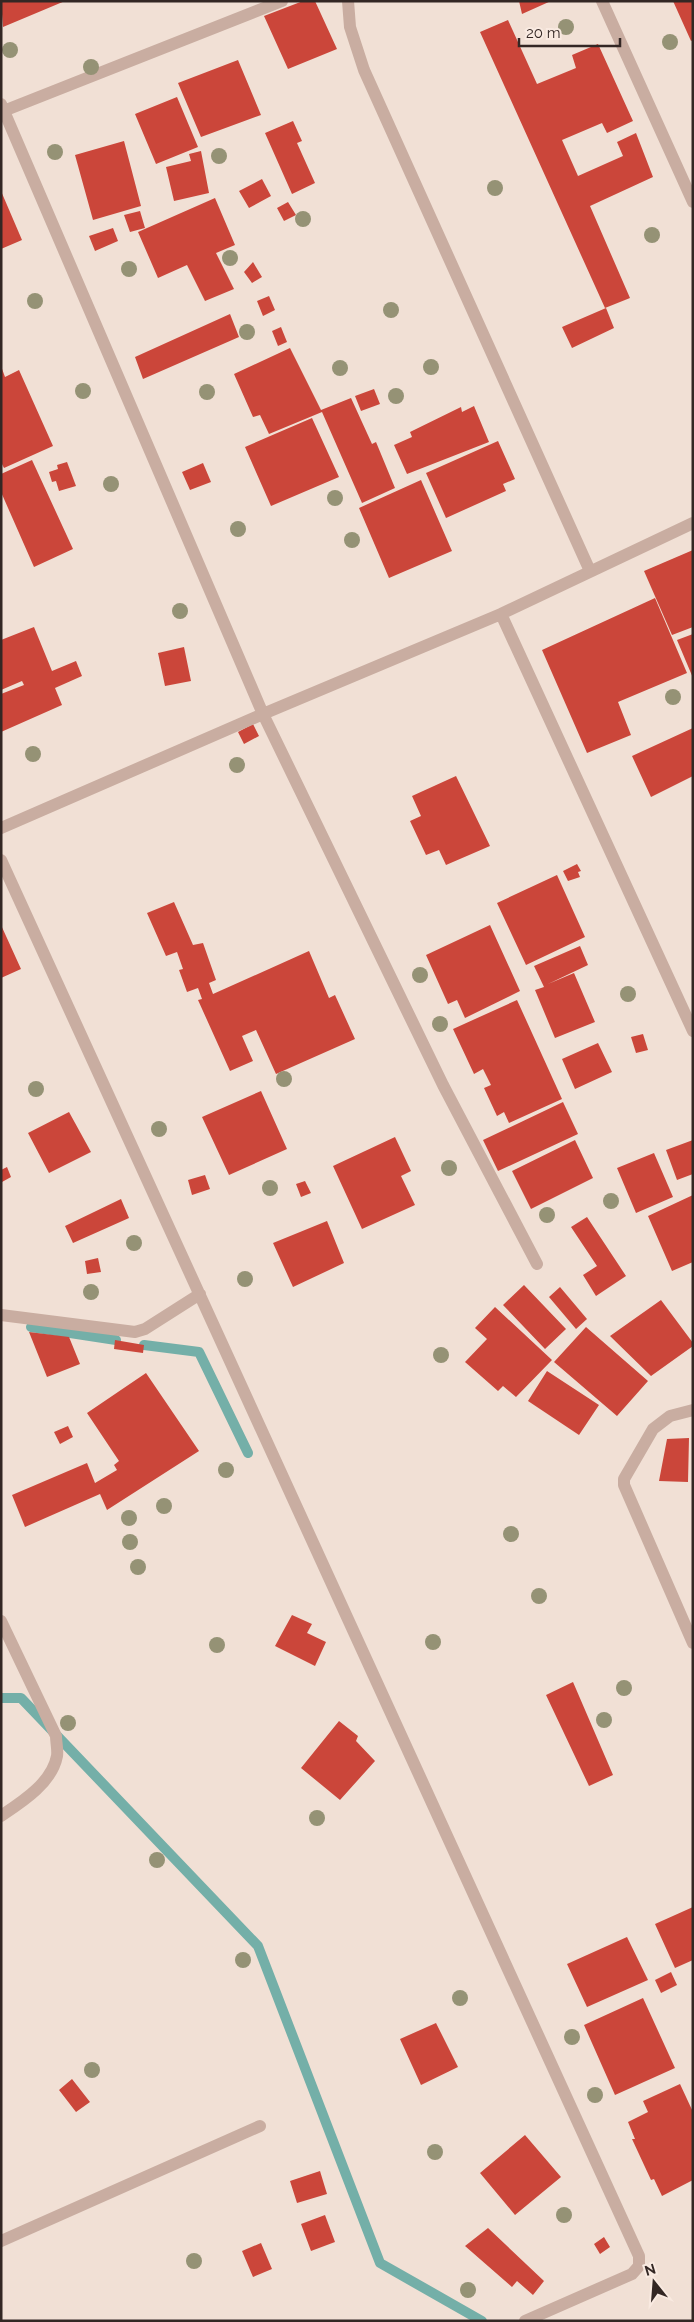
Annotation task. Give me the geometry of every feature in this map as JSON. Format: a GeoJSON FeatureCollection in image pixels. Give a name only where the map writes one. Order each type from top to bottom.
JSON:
{"type":"FeatureCollection","features":[{"type":"Feature","properties":{"kind":"street"},"geometry":{"type":"LineString","coordinates":[[282,1],[2,109],[263,714],[443,1085],[537,1264]]}},
{"type":"Feature","properties":{"kind":"street"},"geometry":{"type":"LineString","coordinates":[[348,1],[350,27],[364,70],[590,571]]}},
{"type":"Feature","properties":{"kind":"street"},"geometry":{"type":"LineString","coordinates":[[602,1],[693,202]]}},
{"type":"Feature","properties":{"kind":"street"},"geometry":{"type":"LineString","coordinates":[[1,828],[263,714],[501,614],[693,523]]}},
{"type":"Feature","properties":{"kind":"street"},"geometry":{"type":"LineString","coordinates":[[501,614],[693,1031]]}},
{"type":"Feature","properties":{"kind":"street"},"geometry":{"type":"LineString","coordinates":[[1,860],[639,2256],[639,2266],[632,2274],[525,2321]]}},
{"type":"Feature","properties":{"kind":"street"},"geometry":{"type":"LineString","coordinates":[[1,1315],[135,1332],[145,1329],[200,1294]]}},
{"type":"Feature","properties":{"kind":"street"},"geometry":{"type":"LineString","coordinates":[[693,1410],[670,1416],[653,1429],[624,1479],[624,1485],[693,1642]]}},
{"type":"Feature","properties":{"kind":"street"},"geometry":{"type":"LineString","coordinates":[[1,1621],[56,1736],[56,1756],[48,1775],[27,1798],[1,1816]]}},
{"type":"Feature","properties":{"kind":"street"},"geometry":{"type":"LineString","coordinates":[[1,2241],[260,2126]]}},
{"type":"Feature","properties":{"kind":"building"},"geometry":{"type":"Polygon","coordinates":[[[1,1],[65,1],[3,27],[1,1]]]}},
{"type":"Feature","properties":{"kind":"building"},"geometry":{"type":"Polygon","coordinates":[[[303,1],[315,1],[337,49],[288,69],[264,16],[303,1]]]}},
{"type":"Feature","properties":{"kind":"building"},"geometry":{"type":"Polygon","coordinates":[[[519,1],[551,1],[522,14],[519,1]]]}},
{"type":"Feature","properties":{"kind":"building"},"geometry":{"type":"Polygon","coordinates":[[[673,1],[693,1],[693,40],[691,41],[673,1]]]}},
{"type":"Feature","properties":{"kind":"building"},"geometry":{"type":"Polygon","coordinates":[[[508,20],[537,84],[576,68],[572,55],[598,44],[633,121],[607,133],[602,123],[562,140],[578,176],[623,156],[617,142],[636,133],[653,177],[590,206],[630,298],[605,308],[480,32],[508,20]]]}},
{"type":"Feature","properties":{"kind":"building"},"geometry":{"type":"Polygon","coordinates":[[[238,60],[261,115],[201,137],[178,83],[238,60]]]}},
{"type":"Feature","properties":{"kind":"building"},"geometry":{"type":"Polygon","coordinates":[[[177,97],[198,147],[156,164],[135,114],[177,97]]]}},
{"type":"Feature","properties":{"kind":"building"},"geometry":{"type":"Polygon","coordinates":[[[293,121],[302,141],[297,143],[315,183],[292,194],[265,133],[293,121]]]}},
{"type":"Feature","properties":{"kind":"building"},"geometry":{"type":"Polygon","coordinates":[[[124,141],[141,206],[93,220],[75,155],[124,141]]]}},
{"type":"Feature","properties":{"kind":"building"},"geometry":{"type":"Polygon","coordinates":[[[201,151],[209,193],[174,201],[166,167],[191,161],[189,154],[201,151]]]}},
{"type":"Feature","properties":{"kind":"building"},"geometry":{"type":"Polygon","coordinates":[[[262,179],[271,196],[249,208],[239,191],[262,179]]]}},
{"type":"Feature","properties":{"kind":"building"},"geometry":{"type":"Polygon","coordinates":[[[1,191],[22,240],[1,249],[1,191]]]}},
{"type":"Feature","properties":{"kind":"building"},"geometry":{"type":"Polygon","coordinates":[[[215,198],[235,245],[216,253],[234,289],[205,301],[187,265],[158,278],[138,232],[215,198]]]}},
{"type":"Feature","properties":{"kind":"building"},"geometry":{"type":"Polygon","coordinates":[[[288,202],[296,215],[284,221],[277,208],[288,202]]]}},
{"type":"Feature","properties":{"kind":"building"},"geometry":{"type":"Polygon","coordinates":[[[140,211],[145,228],[130,232],[124,215],[140,211]]]}},
{"type":"Feature","properties":{"kind":"building"},"geometry":{"type":"Polygon","coordinates":[[[113,228],[118,241],[95,251],[89,236],[113,228]]]}},
{"type":"Feature","properties":{"kind":"building"},"geometry":{"type":"Polygon","coordinates":[[[253,262],[262,277],[252,283],[244,272],[253,262]]]}},
{"type":"Feature","properties":{"kind":"building"},"geometry":{"type":"Polygon","coordinates":[[[269,296],[275,310],[263,316],[257,301],[269,296]]]}},
{"type":"Feature","properties":{"kind":"building"},"geometry":{"type":"Polygon","coordinates":[[[606,308],[614,328],[572,348],[562,327],[606,308]]]}},
{"type":"Feature","properties":{"kind":"building"},"geometry":{"type":"Polygon","coordinates":[[[230,314],[239,337],[143,379],[135,357],[230,314]]]}},
{"type":"Feature","properties":{"kind":"building"},"geometry":{"type":"Polygon","coordinates":[[[281,327],[287,342],[278,346],[272,331],[281,327]]]}},
{"type":"Feature","properties":{"kind":"building"},"geometry":{"type":"Polygon","coordinates":[[[290,348],[321,410],[351,398],[372,444],[376,442],[395,488],[362,503],[322,412],[269,434],[260,415],[253,417],[234,374],[290,348]]]}},
{"type":"Feature","properties":{"kind":"building"},"geometry":{"type":"Polygon","coordinates":[[[1,366],[5,377],[19,370],[53,446],[4,468],[1,462],[1,366]]]}},
{"type":"Feature","properties":{"kind":"building"},"geometry":{"type":"Polygon","coordinates":[[[374,389],[380,404],[361,411],[355,396],[374,389]]]}},
{"type":"Feature","properties":{"kind":"building"},"geometry":{"type":"Polygon","coordinates":[[[474,406],[489,442],[407,474],[394,445],[412,437],[410,432],[461,407],[462,412],[474,406]]]}},
{"type":"Feature","properties":{"kind":"building"},"geometry":{"type":"Polygon","coordinates":[[[312,418],[339,477],[271,506],[245,447],[312,418]]]}},
{"type":"Feature","properties":{"kind":"building"},"geometry":{"type":"Polygon","coordinates":[[[498,441],[515,479],[503,484],[506,491],[446,518],[426,473],[498,441]]]}},
{"type":"Feature","properties":{"kind":"building"},"geometry":{"type":"Polygon","coordinates":[[[32,460],[73,549],[34,567],[1,492],[1,474],[32,460]]]}},
{"type":"Feature","properties":{"kind":"building"},"geometry":{"type":"Polygon","coordinates":[[[67,462],[76,486],[59,491],[56,481],[52,482],[49,472],[58,469],[57,465],[67,462]]]}},
{"type":"Feature","properties":{"kind":"building"},"geometry":{"type":"Polygon","coordinates":[[[203,463],[211,482],[190,490],[182,472],[203,463]]]}},
{"type":"Feature","properties":{"kind":"building"},"geometry":{"type":"Polygon","coordinates":[[[421,480],[452,551],[389,578],[359,508],[421,480]]]}},
{"type":"Feature","properties":{"kind":"building"},"geometry":{"type":"Polygon","coordinates":[[[693,550],[693,627],[672,635],[644,571],[693,550]]]}},
{"type":"Feature","properties":{"kind":"building"},"geometry":{"type":"Polygon","coordinates":[[[655,598],[687,673],[618,702],[631,735],[587,753],[542,650],[655,598]]]}},
{"type":"Feature","properties":{"kind":"building"},"geometry":{"type":"Polygon","coordinates":[[[34,627],[52,671],[76,661],[82,676],[55,688],[62,705],[1,732],[1,694],[24,685],[22,681],[1,690],[1,640],[34,627]]]}},
{"type":"Feature","properties":{"kind":"building"},"geometry":{"type":"Polygon","coordinates":[[[693,634],[693,678],[677,640],[693,634]]]}},
{"type":"Feature","properties":{"kind":"building"},"geometry":{"type":"Polygon","coordinates":[[[184,647],[191,681],[165,686],[158,653],[184,647]]]}},
{"type":"Feature","properties":{"kind":"building"},"geometry":{"type":"Polygon","coordinates":[[[253,724],[259,736],[244,744],[238,732],[253,724]]]}},
{"type":"Feature","properties":{"kind":"building"},"geometry":{"type":"Polygon","coordinates":[[[693,728],[693,776],[651,797],[632,756],[693,728]]]}},
{"type":"Feature","properties":{"kind":"building"},"geometry":{"type":"Polygon","coordinates":[[[456,776],[490,846],[446,865],[439,850],[426,855],[410,821],[421,816],[412,796],[456,776]]]}},
{"type":"Feature","properties":{"kind":"building"},"geometry":{"type":"Polygon","coordinates":[[[577,864],[581,871],[578,872],[580,877],[568,881],[563,871],[577,864]]]}},
{"type":"Feature","properties":{"kind":"building"},"geometry":{"type":"Polygon","coordinates":[[[557,875],[585,937],[526,965],[497,903],[557,875]]]}},
{"type":"Feature","properties":{"kind":"building"},"geometry":{"type":"Polygon","coordinates":[[[174,902],[193,945],[203,943],[216,980],[209,983],[213,994],[309,951],[329,998],[335,995],[355,1039],[276,1074],[256,1030],[242,1036],[253,1061],[230,1071],[198,1000],[202,999],[198,988],[187,992],[179,970],[183,969],[177,952],[166,956],[147,913],[174,902]]]}},
{"type":"Feature","properties":{"kind":"building"},"geometry":{"type":"Polygon","coordinates":[[[1,925],[21,969],[1,978],[1,925]]]}},
{"type":"Feature","properties":{"kind":"building"},"geometry":{"type":"Polygon","coordinates":[[[490,925],[520,991],[465,1018],[457,1000],[448,1004],[426,955],[490,925]]]}},
{"type":"Feature","properties":{"kind":"building"},"geometry":{"type":"Polygon","coordinates":[[[580,946],[588,965],[548,984],[574,973],[595,1022],[555,1038],[535,990],[544,987],[534,966],[580,946]]]}},
{"type":"Feature","properties":{"kind":"building"},"geometry":{"type":"Polygon","coordinates":[[[517,1000],[562,1099],[509,1123],[504,1112],[497,1116],[484,1088],[491,1085],[483,1069],[474,1074],[453,1029],[517,1000]]]}},
{"type":"Feature","properties":{"kind":"building"},"geometry":{"type":"Polygon","coordinates":[[[643,1034],[648,1050],[636,1053],[631,1037],[643,1034]]]}},
{"type":"Feature","properties":{"kind":"building"},"geometry":{"type":"Polygon","coordinates":[[[598,1043],[612,1072],[575,1089],[562,1059],[598,1043]]]}},
{"type":"Feature","properties":{"kind":"building"},"geometry":{"type":"Polygon","coordinates":[[[261,1091],[287,1149],[229,1175],[202,1117],[261,1091]]]}},
{"type":"Feature","properties":{"kind":"building"},"geometry":{"type":"Polygon","coordinates":[[[563,1102],[578,1134],[498,1171],[483,1140],[563,1102]]]}},
{"type":"Feature","properties":{"kind":"building"},"geometry":{"type":"Polygon","coordinates":[[[69,1112],[91,1152],[49,1173],[28,1133],[69,1112]]]}},
{"type":"Feature","properties":{"kind":"building"},"geometry":{"type":"Polygon","coordinates":[[[395,1137],[411,1171],[401,1176],[415,1205],[362,1229],[333,1166],[395,1137]]]}},
{"type":"Feature","properties":{"kind":"building"},"geometry":{"type":"Polygon","coordinates":[[[575,1140],[593,1178],[531,1209],[512,1171],[575,1140]]]}},
{"type":"Feature","properties":{"kind":"building"},"geometry":{"type":"Polygon","coordinates":[[[693,1140],[693,1174],[677,1180],[666,1150],[693,1140]]]}},
{"type":"Feature","properties":{"kind":"building"},"geometry":{"type":"Polygon","coordinates":[[[654,1153],[673,1197],[636,1213],[617,1168],[654,1153]]]}},
{"type":"Feature","properties":{"kind":"building"},"geometry":{"type":"Polygon","coordinates":[[[7,1167],[11,1177],[2,1182],[1,1170],[7,1167]]]}},
{"type":"Feature","properties":{"kind":"building"},"geometry":{"type":"Polygon","coordinates":[[[205,1175],[210,1189],[192,1195],[188,1180],[205,1175]]]}},
{"type":"Feature","properties":{"kind":"building"},"geometry":{"type":"Polygon","coordinates":[[[305,1181],[311,1193],[301,1197],[296,1184],[305,1181]]]}},
{"type":"Feature","properties":{"kind":"building"},"geometry":{"type":"Polygon","coordinates":[[[693,1195],[693,1262],[672,1271],[648,1216],[693,1195]]]}},
{"type":"Feature","properties":{"kind":"building"},"geometry":{"type":"Polygon","coordinates":[[[121,1199],[129,1218],[73,1243],[65,1226],[121,1199]]]}},
{"type":"Feature","properties":{"kind":"building"},"geometry":{"type":"Polygon","coordinates":[[[587,1217],[626,1276],[596,1296],[583,1275],[597,1266],[571,1227],[587,1217]]]}},
{"type":"Feature","properties":{"kind":"building"},"geometry":{"type":"Polygon","coordinates":[[[327,1221],[344,1263],[293,1287],[273,1243],[327,1221]]]}},
{"type":"Feature","properties":{"kind":"building"},"geometry":{"type":"Polygon","coordinates":[[[98,1258],[101,1272],[87,1274],[85,1261],[98,1258]]]}},
{"type":"Feature","properties":{"kind":"building"},"geometry":{"type":"Polygon","coordinates":[[[524,1285],[566,1329],[545,1349],[503,1305],[524,1285]]]}},
{"type":"Feature","properties":{"kind":"building"},"geometry":{"type":"Polygon","coordinates":[[[560,1287],[587,1319],[576,1329],[549,1297],[560,1287]]]}},
{"type":"Feature","properties":{"kind":"building"},"geometry":{"type":"Polygon","coordinates":[[[661,1300],[693,1343],[693,1346],[651,1376],[610,1336],[661,1300]]]}},
{"type":"Feature","properties":{"kind":"building"},"geometry":{"type":"Polygon","coordinates":[[[495,1307],[552,1360],[516,1397],[503,1386],[498,1391],[465,1362],[487,1339],[475,1328],[495,1307]]]}},
{"type":"Feature","properties":{"kind":"building"},"geometry":{"type":"Polygon","coordinates":[[[586,1327],[648,1381],[617,1416],[554,1362],[586,1327]]]}},
{"type":"Feature","properties":{"kind":"building"},"geometry":{"type":"Polygon","coordinates":[[[29,1332],[69,1337],[80,1364],[47,1377],[29,1332]]]}},
{"type":"Feature","properties":{"kind":"building"},"geometry":{"type":"Polygon","coordinates":[[[115,1340],[144,1345],[143,1353],[114,1349],[115,1340]]]}},
{"type":"Feature","properties":{"kind":"building"},"geometry":{"type":"Polygon","coordinates":[[[547,1371],[599,1405],[579,1435],[528,1401],[547,1371]]]}},
{"type":"Feature","properties":{"kind":"building"},"geometry":{"type":"Polygon","coordinates":[[[146,1373],[199,1451],[107,1510],[100,1494],[25,1527],[12,1495],[87,1463],[95,1483],[117,1470],[114,1465],[119,1461],[87,1413],[146,1373]]]}},
{"type":"Feature","properties":{"kind":"building"},"geometry":{"type":"Polygon","coordinates":[[[68,1426],[73,1437],[60,1444],[54,1432],[68,1426]]]}},
{"type":"Feature","properties":{"kind":"building"},"geometry":{"type":"Polygon","coordinates":[[[689,1438],[688,1482],[659,1481],[667,1439],[689,1438]]]}},
{"type":"Feature","properties":{"kind":"building"},"geometry":{"type":"Polygon","coordinates":[[[292,1615],[312,1624],[307,1633],[326,1642],[315,1666],[275,1646],[292,1615]]]}},
{"type":"Feature","properties":{"kind":"building"},"geometry":{"type":"Polygon","coordinates":[[[573,1682],[613,1775],[589,1786],[546,1695],[573,1682]]]}},
{"type":"Feature","properties":{"kind":"building"},"geometry":{"type":"Polygon","coordinates":[[[339,1721],[358,1736],[356,1741],[375,1761],[340,1800],[301,1768],[339,1721]]]}},
{"type":"Feature","properties":{"kind":"building"},"geometry":{"type":"Polygon","coordinates":[[[693,1907],[693,1960],[675,1968],[655,1924],[693,1907]]]}},
{"type":"Feature","properties":{"kind":"building"},"geometry":{"type":"Polygon","coordinates":[[[627,1937],[648,1980],[587,2007],[567,1964],[627,1937]]]}},
{"type":"Feature","properties":{"kind":"building"},"geometry":{"type":"Polygon","coordinates":[[[671,1972],[677,1985],[661,1993],[655,1980],[671,1972]]]}},
{"type":"Feature","properties":{"kind":"building"},"geometry":{"type":"Polygon","coordinates":[[[643,1998],[675,2068],[615,2095],[584,2025],[643,1998]]]}},
{"type":"Feature","properties":{"kind":"building"},"geometry":{"type":"Polygon","coordinates":[[[436,2023],[458,2067],[421,2085],[400,2039],[436,2023]]]}},
{"type":"Feature","properties":{"kind":"building"},"geometry":{"type":"Polygon","coordinates":[[[72,2079],[90,2102],[76,2112],[59,2090],[72,2079]]]}},
{"type":"Feature","properties":{"kind":"building"},"geometry":{"type":"Polygon","coordinates":[[[680,2084],[693,2112],[693,2180],[662,2196],[654,2179],[651,2180],[632,2139],[635,2139],[628,2122],[648,2112],[643,2101],[680,2084]]]}},
{"type":"Feature","properties":{"kind":"building"},"geometry":{"type":"Polygon","coordinates":[[[525,2135],[561,2177],[515,2215],[480,2173],[525,2135]]]}},
{"type":"Feature","properties":{"kind":"building"},"geometry":{"type":"Polygon","coordinates":[[[320,2171],[327,2194],[297,2203],[290,2181],[320,2171]]]}},
{"type":"Feature","properties":{"kind":"building"},"geometry":{"type":"Polygon","coordinates":[[[325,2215],[335,2242],[311,2251],[301,2224],[325,2215]]]}},
{"type":"Feature","properties":{"kind":"building"},"geometry":{"type":"Polygon","coordinates":[[[488,2228],[544,2281],[533,2295],[517,2281],[512,2287],[465,2246],[488,2228]]]}},
{"type":"Feature","properties":{"kind":"building"},"geometry":{"type":"Polygon","coordinates":[[[604,2237],[610,2247],[600,2254],[594,2244],[604,2237]]]}},
{"type":"Feature","properties":{"kind":"building"},"geometry":{"type":"Polygon","coordinates":[[[261,2243],[272,2269],[253,2277],[242,2251],[261,2243]]]}},
{"type":"Feature","properties":{"kind":"waterway"},"geometry":{"type":"LineString","coordinates":[[31,1327],[116,1340]]}},
{"type":"Feature","properties":{"kind":"waterway"},"geometry":{"type":"LineString","coordinates":[[144,1345],[199,1352],[248,1453]]}},
{"type":"Feature","properties":{"kind":"waterway"},"geometry":{"type":"LineString","coordinates":[[1,1698],[21,1698],[258,1946],[380,2263],[482,2321]]}}]}
